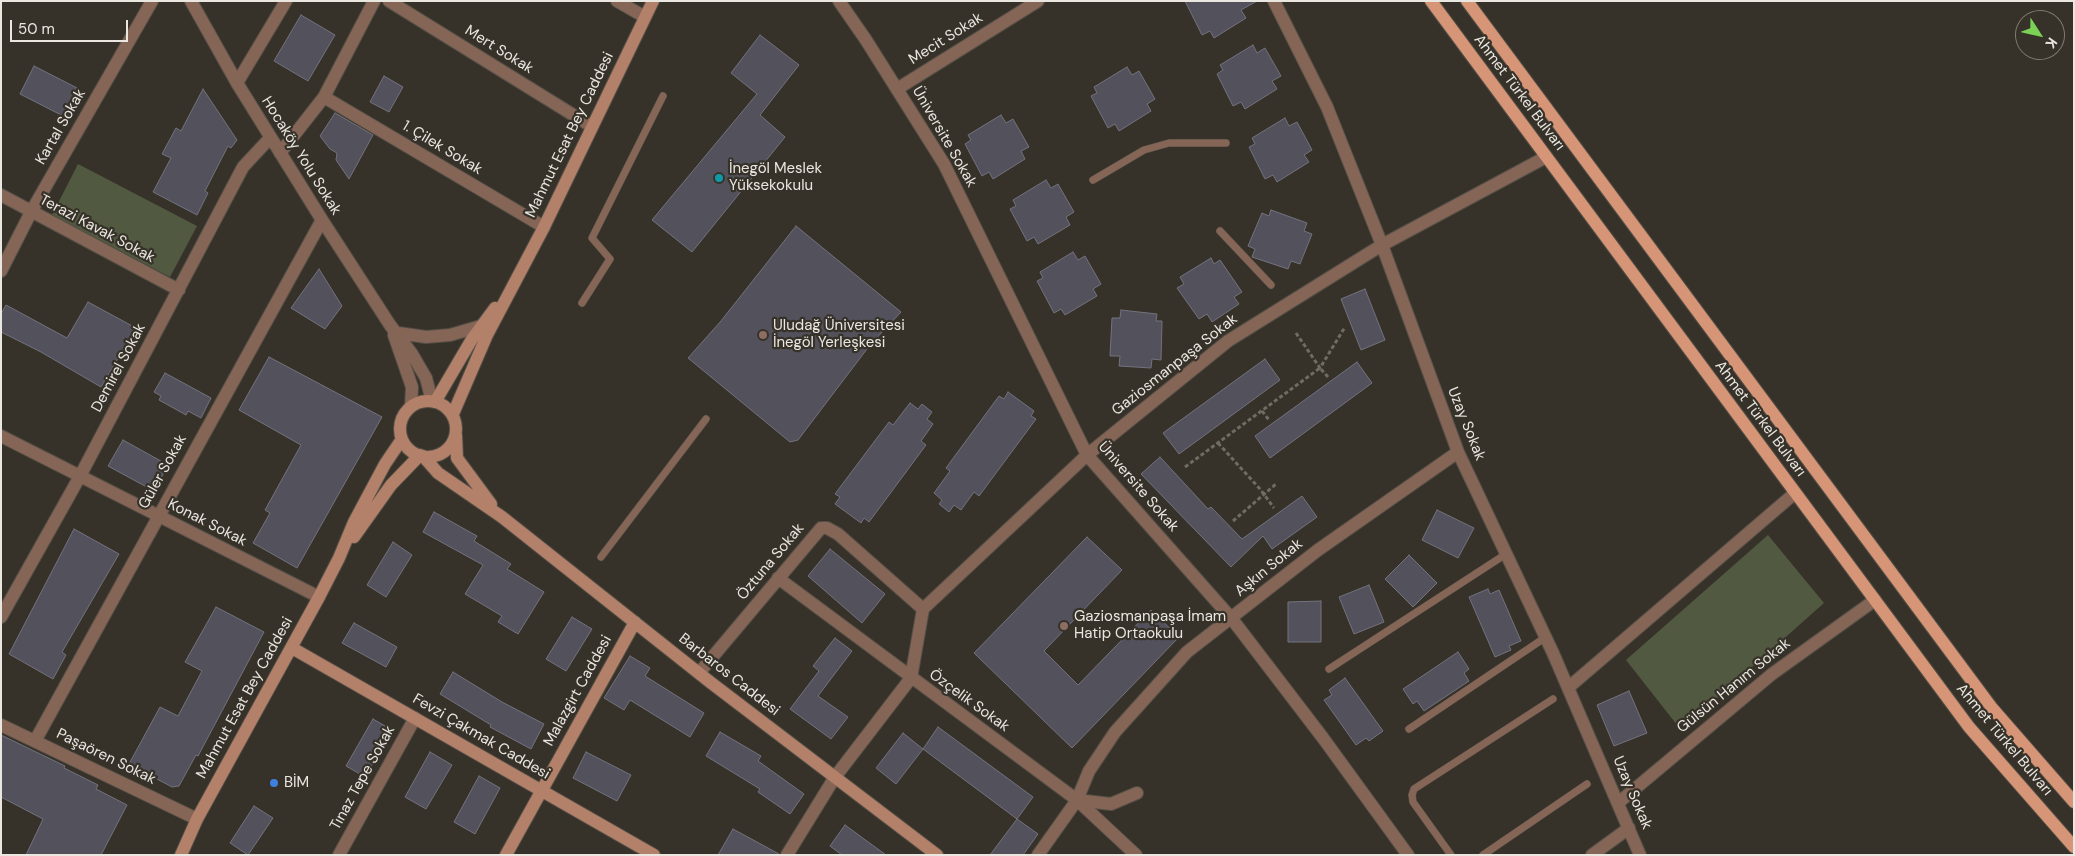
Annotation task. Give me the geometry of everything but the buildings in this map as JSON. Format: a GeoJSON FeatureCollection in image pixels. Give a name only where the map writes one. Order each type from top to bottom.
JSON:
{"type":"FeatureCollection","features":[{"type":"Feature","properties":{"kind":"main road","name":"Mahmut Esat Bey Caddesi"},"geometry":{"type":"LineString","coordinates":[[515,282],[544,227],[591,126],[653,1]]}},
{"type":"Feature","properties":{"kind":"main road","name":"Ahmet Türkel Bulvarı"},"geometry":{"type":"LineString","coordinates":[[1431,1],[1968,727],[2074,847]]}},
{"type":"Feature","properties":{"kind":"main road","name":"Ahmet Türkel Bulvarı"},"geometry":{"type":"LineString","coordinates":[[1467,1],[1992,708],[2074,802]]}},
{"type":"Feature","properties":{"kind":"main road"},"geometry":{"type":"LineString","coordinates":[[434,401],[481,326],[515,282]]}},
{"type":"Feature","properties":{"kind":"main road"},"geometry":{"type":"LineString","coordinates":[[452,414],[483,344],[515,282]]}},
{"type":"Feature","properties":{"kind":"main road"},"geometry":{"type":"LineString","coordinates":[[425,400],[434,401],[447,408],[452,414],[456,432],[457,458],[502,517],[438,473],[422,456],[407,447],[402,439],[401,421],[411,406],[425,400]]}},
{"type":"Feature","properties":{"kind":"main road"},"geometry":{"type":"LineString","coordinates":[[339,558],[391,485],[422,456],[432,456],[448,448],[456,432]]}},
{"type":"Feature","properties":{"kind":"main road"},"geometry":{"type":"LineString","coordinates":[[339,558],[354,522],[384,464],[402,439]]}},
{"type":"Feature","properties":{"kind":"main road","name":"Barbaros Caddesi"},"geometry":{"type":"LineString","coordinates":[[502,517],[699,673],[937,855]]}},
{"type":"Feature","properties":{"kind":"main road","name":"Mahmut Esat Bey Caddesi"},"geometry":{"type":"LineString","coordinates":[[181,855],[198,818],[292,648],[339,558]]}},
{"type":"Feature","properties":{"kind":"main road","name":"Malazgirt Caddesi"},"geometry":{"type":"LineString","coordinates":[[506,855],[635,622]]}},
{"type":"Feature","properties":{"kind":"main road","name":"Fevzi Çakmak Caddesi"},"geometry":{"type":"LineString","coordinates":[[292,648],[654,855]]}},
{"type":"Feature","properties":{"kind":"street","name":"Kartal Sokak"},"geometry":{"type":"LineString","coordinates":[[1,271],[31,212],[152,1]]}},
{"type":"Feature","properties":{"kind":"street","name":"Hocaköy Yolu Sokak"},"geometry":{"type":"LineString","coordinates":[[191,1],[236,83],[270,138],[394,329]]}},
{"type":"Feature","properties":{"kind":"street"},"geometry":{"type":"LineString","coordinates":[[236,83],[286,1]]}},
{"type":"Feature","properties":{"kind":"street"},"geometry":{"type":"LineString","coordinates":[[280,153],[324,97],[374,1]]}},
{"type":"Feature","properties":{"kind":"street","name":"Mert Sokak"},"geometry":{"type":"LineString","coordinates":[[389,1],[591,126]]}},
{"type":"Feature","properties":{"kind":"street"},"geometry":{"type":"LineString","coordinates":[[617,1],[645,17]]}},
{"type":"Feature","properties":{"kind":"street","name":"Üniversite Sokak"},"geometry":{"type":"LineString","coordinates":[[839,1],[944,164],[1087,455],[1232,618],[1323,738],[1408,855]]}},
{"type":"Feature","properties":{"kind":"street","name":"Mecit Sokak"},"geometry":{"type":"LineString","coordinates":[[897,89],[1038,1]]}},
{"type":"Feature","properties":{"kind":"street","name":"Uzay Sokak"},"geometry":{"type":"LineString","coordinates":[[1274,1],[1327,106],[1382,245],[1458,452],[1546,637],[1640,855]]}},
{"type":"Feature","properties":{"kind":"street","name":"1. Çilek Sokak"},"geometry":{"type":"LineString","coordinates":[[324,97],[544,227]]}},
{"type":"Feature","properties":{"kind":"street","name":"Demirel Sokak"},"geometry":{"type":"LineString","coordinates":[[1,617],[79,478],[243,167],[270,138]]}},
{"type":"Feature","properties":{"kind":"street","name":"Gaziosmanpaşa Sokak"},"geometry":{"type":"LineString","coordinates":[[923,609],[1087,455],[1228,341],[1382,245],[1546,157]]}},
{"type":"Feature","properties":{"kind":"street","name":"Terazi Kavak Sokak"},"geometry":{"type":"LineString","coordinates":[[1,196],[179,290]]}},
{"type":"Feature","properties":{"kind":"street","name":"Güler Sokak"},"geometry":{"type":"LineString","coordinates":[[35,741],[322,220]]}},
{"type":"Feature","properties":{"kind":"street"},"geometry":{"type":"LineString","coordinates":[[394,329],[426,337],[450,335],[481,326]]}},
{"type":"Feature","properties":{"kind":"street"},"geometry":{"type":"LineString","coordinates":[[394,329],[426,378],[434,401]]}},
{"type":"Feature","properties":{"kind":"street"},"geometry":{"type":"LineString","coordinates":[[394,329],[412,387],[411,406]]}},
{"type":"Feature","properties":{"kind":"street","name":"Konak Sokak"},"geometry":{"type":"LineString","coordinates":[[1,436],[79,478],[319,597]]}},
{"type":"Feature","properties":{"kind":"street","name":"Aşkın Sokak"},"geometry":{"type":"LineString","coordinates":[[1038,855],[1077,800],[1094,764],[1115,732],[1152,688],[1187,652],[1318,550],[1458,452]]}},
{"type":"Feature","properties":{"kind":"street"},"geometry":{"type":"LineString","coordinates":[[1568,687],[1795,493]]}},
{"type":"Feature","properties":{"kind":"street","name":"Öztuna Sokak"},"geometry":{"type":"LineString","coordinates":[[699,673],[821,528],[827,528],[838,534],[923,609]]}},
{"type":"Feature","properties":{"kind":"street","name":"Özçelik Sokak"},"geometry":{"type":"LineString","coordinates":[[778,578],[1077,800],[1136,855]]}},
{"type":"Feature","properties":{"kind":"street","name":"Gülsün Hanım Sokak"},"geometry":{"type":"LineString","coordinates":[[1618,803],[1772,674],[1875,600]]}},
{"type":"Feature","properties":{"kind":"street"},"geometry":{"type":"LineString","coordinates":[[787,855],[835,777],[911,678],[923,609]]}},
{"type":"Feature","properties":{"kind":"street","name":"Tınaz Tepe Sokak"},"geometry":{"type":"LineString","coordinates":[[339,855],[415,718]]}},
{"type":"Feature","properties":{"kind":"street","name":"Paşaören Sokak"},"geometry":{"type":"LineString","coordinates":[[1,725],[198,818]]}},
{"type":"Feature","properties":{"kind":"street"},"geometry":{"type":"LineString","coordinates":[[1077,800],[1111,804],[1136,793]]}},
{"type":"Feature","properties":{"kind":"street"},"geometry":{"type":"LineString","coordinates":[[1592,855],[1629,828]]}},
{"type":"Feature","properties":{"kind":"lane"},"geometry":{"type":"LineString","coordinates":[[582,303],[610,259],[592,238],[663,96]]}},
{"type":"Feature","properties":{"kind":"lane"},"geometry":{"type":"LineString","coordinates":[[1093,180],[1144,150],[1169,143],[1226,143]]}},
{"type":"Feature","properties":{"kind":"lane"},"geometry":{"type":"LineString","coordinates":[[1220,232],[1270,284]]}},
{"type":"Feature","properties":{"kind":"lane"},"geometry":{"type":"LineString","coordinates":[[601,557],[706,419]]}},
{"type":"Feature","properties":{"kind":"lane"},"geometry":{"type":"LineString","coordinates":[[1329,669],[1506,554]]}},
{"type":"Feature","properties":{"kind":"lane"},"geometry":{"type":"LineString","coordinates":[[1410,729],[1546,637]]}},
{"type":"Feature","properties":{"kind":"lane"},"geometry":{"type":"LineString","coordinates":[[1451,855],[1413,802],[1412,795],[1414,789],[1553,699]]}},
{"type":"Feature","properties":{"kind":"lane"},"geometry":{"type":"LineString","coordinates":[[1483,855],[1586,784]]}},
{"type":"Feature","properties":{"kind":"path"},"geometry":{"type":"LineString","coordinates":[[1185,466],[1320,368],[1345,327]]}},
{"type":"Feature","properties":{"kind":"path"},"geometry":{"type":"LineString","coordinates":[[1296,333],[1328,377]]}},
{"type":"Feature","properties":{"kind":"path"},"geometry":{"type":"LineString","coordinates":[[1262,410],[1269,420]]}},
{"type":"Feature","properties":{"kind":"path"},"geometry":{"type":"LineString","coordinates":[[1218,443],[1264,494],[1274,508]]}},
{"type":"Feature","properties":{"kind":"path"},"geometry":{"type":"LineString","coordinates":[[1233,521],[1276,484]]}},
{"type":"Feature","properties":{"kind":"green space"},"geometry":{"type":"Polygon","coordinates":[[[78,164],[197,226],[170,277],[52,215],[78,164]]]}},
{"type":"Feature","properties":{"kind":"green space"},"geometry":{"type":"Polygon","coordinates":[[[1768,535],[1824,603],[1681,730],[1626,660],[1768,535]]]}},
{"type":"Feature","properties":{"kind":"place","name":"İnegöl Meslek Yüksekokulu"},"geometry":{"type":"Point","coordinates":[719,178]}},
{"type":"Feature","properties":{"kind":"place","name":"Uludağ Üniversitesi İnegöl Yerleşkesi"},"geometry":{"type":"Point","coordinates":[763,335]}},
{"type":"Feature","properties":{"kind":"place","name":"Gaziosmanpaşa İmam Hatip Ortaokulu"},"geometry":{"type":"Point","coordinates":[1064,626]}},
{"type":"Feature","properties":{"kind":"place","name":"BİM"},"geometry":{"type":"Point","coordinates":[274,783]}}]}
